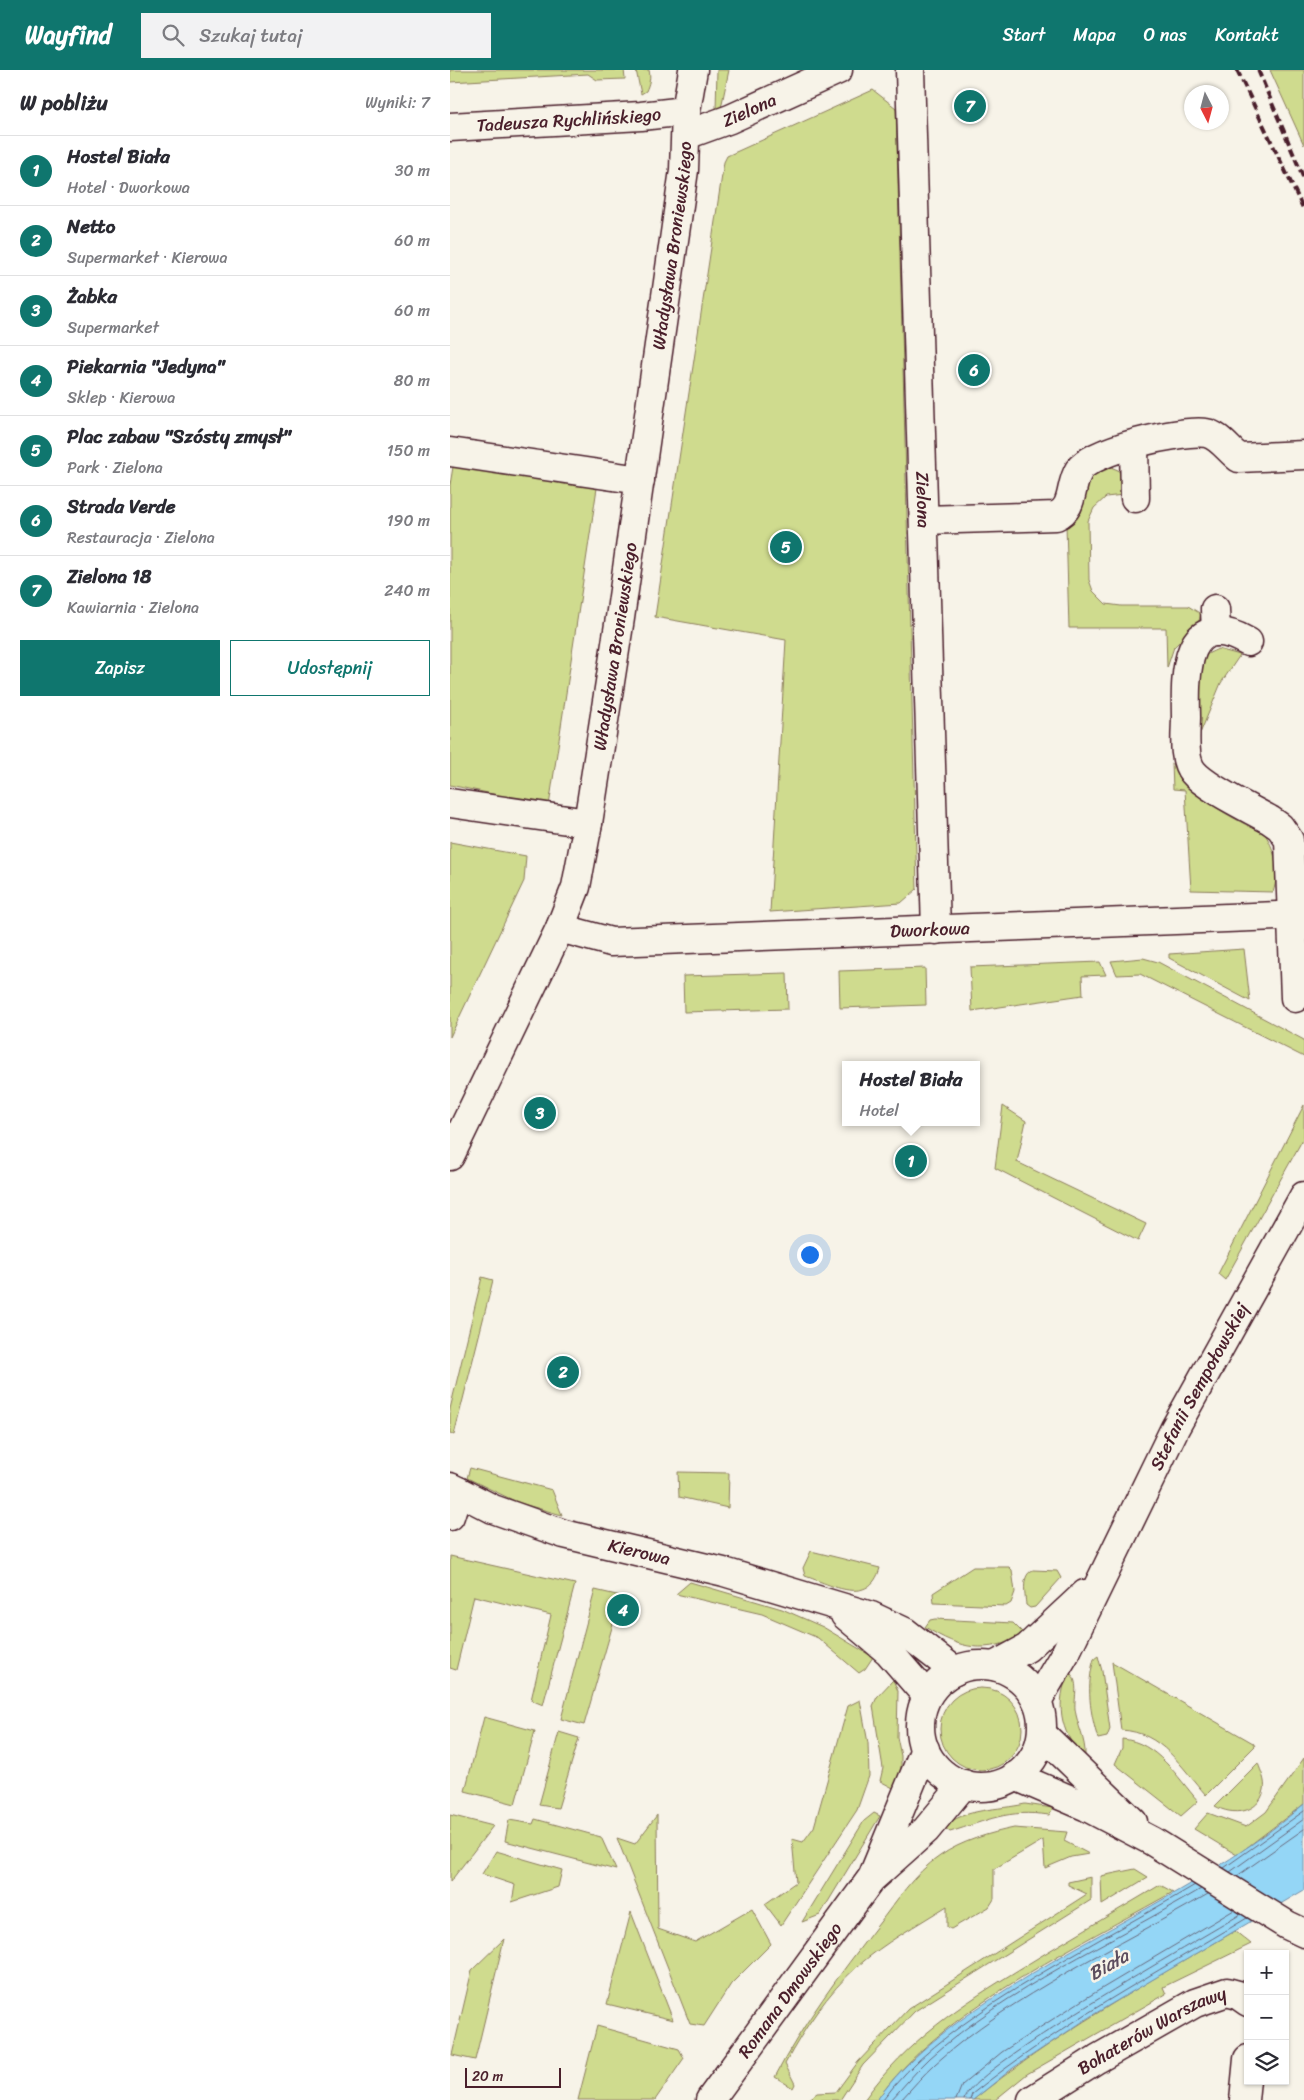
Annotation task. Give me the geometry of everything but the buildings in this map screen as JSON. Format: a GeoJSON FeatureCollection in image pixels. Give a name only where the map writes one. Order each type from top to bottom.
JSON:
{"type":"FeatureCollection","features":[{"type":"Feature","properties":{"kind":"street","name":"Władysława Broniewskiego"},"geometry":{"type":"LineString","coordinates":[[674,70],[686,123]]}},
{"type":"Feature","properties":{"kind":"street","name":"Władysława Broniewskiego"},"geometry":{"type":"LineString","coordinates":[[450,1154],[560,928],[576,887],[588,823],[640,480],[684,170],[686,123],[693,70]]}},
{"type":"Feature","properties":{"kind":"street","name":"Zielona"},"geometry":{"type":"LineString","coordinates":[[686,123],[730,119],[838,70]]}},
{"type":"Feature","properties":{"kind":"street","name":"Zielona"},"geometry":{"type":"LineString","coordinates":[[910,70],[936,930]]}},
{"type":"Feature","properties":{"kind":"street","name":"Tadeusza Rychlińskiego"},"geometry":{"type":"LineString","coordinates":[[450,127],[641,116],[686,123]]}},
{"type":"Feature","properties":{"kind":"street"},"geometry":{"type":"LineString","coordinates":[[924,520],[1056,516],[1064,513],[1068,507],[1075,479],[1085,464],[1095,457],[1153,437],[1205,433],[1220,442],[1239,458],[1304,455]]}},
{"type":"Feature","properties":{"kind":"street"},"geometry":{"type":"LineString","coordinates":[[1134,445],[1135,498]]}},
{"type":"Feature","properties":{"kind":"street"},"geometry":{"type":"LineString","coordinates":[[450,452],[640,480]]}},
{"type":"Feature","properties":{"kind":"street"},"geometry":{"type":"LineString","coordinates":[[1248,642],[1226,632],[1215,621],[1203,638],[1190,650],[1185,674],[1188,763],[1200,778],[1270,820],[1284,832],[1289,840],[1298,916],[1295,998]]}},
{"type":"Feature","properties":{"kind":"street"},"geometry":{"type":"LineString","coordinates":[[450,804],[588,823]]}},
{"type":"Feature","properties":{"kind":"street","name":"Dworkowa"},"geometry":{"type":"LineString","coordinates":[[560,928],[611,942],[1298,916]]}},
{"type":"Feature","properties":{"kind":"street","name":"Stefanii Sempołowskiej"},"geometry":{"type":"LineString","coordinates":[[1037,1701],[1066,1652],[1175,1428],[1304,1196]]}},
{"type":"Feature","properties":{"kind":"street","name":"Kierowa"},"geometry":{"type":"LineString","coordinates":[[453,1498],[493,1509],[564,1534],[724,1572],[800,1593],[834,1606],[872,1616],[905,1632],[955,1671]]}},
{"type":"Feature","properties":{"kind":"street","name":"Stefanii Sempołowskiej"},"geometry":{"type":"LineString","coordinates":[[994,1666],[1027,1648],[1099,1581]]}},
{"type":"Feature","properties":{"kind":"street","name":"Kierowa"},"geometry":{"type":"LineString","coordinates":[[834,1606],[889,1652],[928,1696]]}},
{"type":"Feature","properties":{"kind":"street"},"geometry":{"type":"LineString","coordinates":[[974,1665],[994,1666],[1013,1673],[1028,1687],[1037,1701],[1042,1717],[1042,1734],[1038,1750],[1029,1764],[1016,1776],[999,1784],[981,1787],[964,1784],[941,1770],[925,1749],[921,1723],[928,1696],[938,1682],[955,1671],[974,1665]]}},
{"type":"Feature","properties":{"kind":"street"},"geometry":{"type":"LineString","coordinates":[[1042,1734],[1152,1841]]}},
{"type":"Feature","properties":{"kind":"street","name":"Romana Dmowskiego"},"geometry":{"type":"LineString","coordinates":[[871,1879],[925,1749]]}},
{"type":"Feature","properties":{"kind":"street"},"geometry":{"type":"LineString","coordinates":[[1016,1776],[1080,1804],[1152,1841],[1191,1867],[1295,1929]]}},
{"type":"Feature","properties":{"kind":"street","name":"Romana Dmowskiego"},"geometry":{"type":"LineString","coordinates":[[710,2100],[871,1879],[926,1830],[964,1784]]}},
{"type":"Feature","properties":{"kind":"street","name":"Bohaterów Warszawy"},"geometry":{"type":"LineString","coordinates":[[1032,2100],[1097,2059],[1196,2003],[1227,1992],[1238,1995],[1244,1999]]}},
{"type":"Feature","properties":{"kind":"street"},"geometry":{"type":"LineString","coordinates":[[1244,2100],[1245,2085]]}},
{"type":"Feature","properties":{"kind":"green space"},"geometry":{"type":"Polygon","coordinates":[[[450,70],[624,70],[625,79],[597,80],[588,74],[450,82],[450,70]]]}},
{"type":"Feature","properties":{"kind":"green space"},"geometry":{"type":"Polygon","coordinates":[[[636,70],[649,70],[648,86],[646,91],[641,94],[636,70]]]}},
{"type":"Feature","properties":{"kind":"green space"},"geometry":{"type":"Polygon","coordinates":[[[717,70],[729,70],[721,108],[716,109],[717,70]]]}},
{"type":"Feature","properties":{"kind":"green space"},"geometry":{"type":"Polygon","coordinates":[[[1270,70],[1304,70],[1304,145],[1270,70]]]}},
{"type":"Feature","properties":{"kind":"green space"},"geometry":{"type":"Polygon","coordinates":[[[873,90],[896,108],[917,889],[901,903],[770,912],[786,640],[655,617],[724,162],[727,156],[873,90]]]}},
{"type":"Feature","properties":{"kind":"green space"},"geometry":{"type":"Polygon","coordinates":[[[454,461],[597,488],[549,806],[450,785],[450,485],[454,461]]]}},
{"type":"Feature","properties":{"kind":"green space"},"geometry":{"type":"Polygon","coordinates":[[[1108,466],[1118,470],[1122,477],[1123,495],[1106,497],[1094,508],[1088,521],[1089,580],[1093,591],[1106,604],[1121,606],[1188,606],[1201,614],[1198,624],[1174,647],[1167,668],[1166,628],[1069,628],[1066,525],[1081,513],[1091,476],[1108,466]]]}},
{"type":"Feature","properties":{"kind":"green space"},"geometry":{"type":"Polygon","coordinates":[[[1218,649],[1240,655],[1221,683],[1199,736],[1197,675],[1204,656],[1218,649]]]}},
{"type":"Feature","properties":{"kind":"green space"},"geometry":{"type":"Polygon","coordinates":[[[1172,763],[1179,775],[1200,796],[1225,813],[1265,834],[1276,862],[1273,892],[1191,890],[1185,790],[1173,789],[1172,763]]]}},
{"type":"Feature","properties":{"kind":"green space"},"geometry":{"type":"Polygon","coordinates":[[[450,842],[526,856],[524,881],[450,1037],[450,842]]]}},
{"type":"Feature","properties":{"kind":"green space"},"geometry":{"type":"Polygon","coordinates":[[[1244,949],[1250,1001],[1169,958],[1169,954],[1244,949]]]}},
{"type":"Feature","properties":{"kind":"green space"},"geometry":{"type":"Polygon","coordinates":[[[1143,958],[1158,962],[1304,1040],[1304,1057],[1140,974],[1117,975],[1111,961],[1143,958]]]}},
{"type":"Feature","properties":{"kind":"green space"},"geometry":{"type":"Polygon","coordinates":[[[1100,962],[1106,975],[1082,976],[1083,995],[972,1011],[970,967],[1100,962]]]}},
{"type":"Feature","properties":{"kind":"green space"},"geometry":{"type":"Polygon","coordinates":[[[925,968],[926,1005],[840,1008],[839,971],[925,968]]]}},
{"type":"Feature","properties":{"kind":"green space"},"geometry":{"type":"Polygon","coordinates":[[[787,973],[788,1009],[684,1012],[683,976],[787,973]]]}},
{"type":"Feature","properties":{"kind":"green space"},"geometry":{"type":"Polygon","coordinates":[[[1304,1105],[1304,1137],[1225,1280],[1218,1274],[1304,1105]]]}},
{"type":"Feature","properties":{"kind":"green space"},"geometry":{"type":"Polygon","coordinates":[[[1003,1106],[1026,1121],[1017,1162],[1146,1224],[1138,1241],[995,1168],[1003,1106]]]}},
{"type":"Feature","properties":{"kind":"green space"},"geometry":{"type":"Polygon","coordinates":[[[482,1277],[493,1280],[454,1435],[450,1433],[450,1409],[482,1277]]]}},
{"type":"Feature","properties":{"kind":"green space"},"geometry":{"type":"Polygon","coordinates":[[[470,1468],[552,1490],[562,1515],[519,1503],[467,1478],[470,1468]]]}},
{"type":"Feature","properties":{"kind":"green space"},"geometry":{"type":"Polygon","coordinates":[[[678,1472],[729,1473],[728,1508],[679,1497],[678,1472]]]}},
{"type":"Feature","properties":{"kind":"green space"},"geometry":{"type":"Polygon","coordinates":[[[811,1551],[880,1568],[875,1580],[867,1587],[859,1590],[838,1588],[805,1576],[803,1568],[811,1551]]]}},
{"type":"Feature","properties":{"kind":"green space"},"geometry":{"type":"Polygon","coordinates":[[[450,1556],[575,1584],[543,1705],[531,1700],[551,1615],[474,1596],[456,1670],[450,1668],[450,1556]]]}},
{"type":"Feature","properties":{"kind":"green space"},"geometry":{"type":"Polygon","coordinates":[[[973,1567],[1009,1567],[1012,1570],[1015,1592],[1011,1603],[1006,1606],[934,1603],[933,1593],[973,1567]]]}},
{"type":"Feature","properties":{"kind":"green space"},"geometry":{"type":"Polygon","coordinates":[[[1033,1570],[1057,1571],[1061,1578],[1035,1607],[1030,1608],[1026,1605],[1025,1580],[1029,1572],[1033,1570]]]}},
{"type":"Feature","properties":{"kind":"green space"},"geometry":{"type":"Polygon","coordinates":[[[690,1582],[782,1609],[823,1627],[873,1657],[865,1669],[859,1673],[818,1638],[762,1614],[676,1594],[690,1582]]]}},
{"type":"Feature","properties":{"kind":"green space"},"geometry":{"type":"Polygon","coordinates":[[[595,1590],[621,1596],[584,1725],[561,1719],[595,1590]]]}},
{"type":"Feature","properties":{"kind":"green space"},"geometry":{"type":"Polygon","coordinates":[[[930,1620],[1013,1623],[1025,1635],[998,1645],[986,1647],[962,1645],[938,1635],[925,1627],[930,1620]]]}},
{"type":"Feature","properties":{"kind":"green space"},"geometry":{"type":"Polygon","coordinates":[[[1098,1656],[1102,1671],[1110,1729],[1107,1737],[1098,1739],[1091,1709],[1090,1679],[1094,1659],[1098,1656]]]}},
{"type":"Feature","properties":{"kind":"green space"},"geometry":{"type":"Polygon","coordinates":[[[1112,1662],[1253,1743],[1255,1746],[1206,1795],[1170,1753],[1159,1744],[1135,1732],[1121,1730],[1112,1662]]]}},
{"type":"Feature","properties":{"kind":"green space"},"geometry":{"type":"Polygon","coordinates":[[[1069,1672],[1075,1684],[1075,1709],[1084,1744],[1085,1756],[1081,1756],[1068,1736],[1062,1716],[1062,1695],[1069,1672]]]}},
{"type":"Feature","properties":{"kind":"green space"},"geometry":{"type":"Polygon","coordinates":[[[893,1680],[898,1691],[897,1737],[901,1756],[901,1771],[895,1789],[880,1781],[883,1768],[873,1706],[877,1697],[893,1680]]]}},
{"type":"Feature","properties":{"kind":"green space"},"geometry":{"type":"Polygon","coordinates":[[[973,1688],[989,1688],[1004,1695],[1015,1706],[1022,1721],[1019,1745],[1010,1758],[989,1770],[973,1770],[958,1763],[947,1752],[940,1737],[940,1721],[947,1706],[958,1695],[973,1688]]]}},
{"type":"Feature","properties":{"kind":"green space"},"geometry":{"type":"Polygon","coordinates":[[[860,1700],[868,1743],[869,1776],[857,1810],[781,1925],[765,1904],[796,1882],[792,1839],[803,1842],[814,1827],[848,1706],[860,1700]]]}},
{"type":"Feature","properties":{"kind":"green space"},"geometry":{"type":"Polygon","coordinates":[[[484,1717],[535,1731],[515,1804],[465,1791],[484,1717]]]}},
{"type":"Feature","properties":{"kind":"green space"},"geometry":{"type":"Polygon","coordinates":[[[559,1732],[579,1738],[558,1808],[539,1805],[559,1732]]]}},
{"type":"Feature","properties":{"kind":"green space"},"geometry":{"type":"Polygon","coordinates":[[[1122,1739],[1146,1747],[1156,1754],[1198,1801],[1181,1816],[1115,1764],[1122,1748],[1122,1739]]]}},
{"type":"Feature","properties":{"kind":"green space"},"geometry":{"type":"Polygon","coordinates":[[[1304,1758],[1304,1804],[1237,1855],[1194,1829],[1208,1813],[1246,1827],[1266,1812],[1304,1758]]]}},
{"type":"Feature","properties":{"kind":"green space"},"geometry":{"type":"Polygon","coordinates":[[[1258,1763],[1263,1776],[1264,1790],[1257,1804],[1244,1811],[1237,1812],[1215,1806],[1258,1763]]]}},
{"type":"Feature","properties":{"kind":"green space"},"geometry":{"type":"Polygon","coordinates":[[[1025,1804],[1053,1808],[1049,1815],[1021,1813],[998,1817],[950,1832],[944,1827],[961,1816],[1025,1804]]]}},
{"type":"Feature","properties":{"kind":"green space"},"geometry":{"type":"Polygon","coordinates":[[[874,1813],[880,1816],[820,1915],[802,1922],[864,1821],[874,1813]]]}},
{"type":"Feature","properties":{"kind":"green space"},"geometry":{"type":"Polygon","coordinates":[[[450,1815],[493,1826],[450,1882],[450,1815]]]}},
{"type":"Feature","properties":{"kind":"green space"},"geometry":{"type":"Polygon","coordinates":[[[657,1815],[658,1929],[695,1942],[752,1909],[771,1944],[731,1984],[704,2026],[690,2024],[617,1838],[635,1844],[657,1815]]]}},
{"type":"Feature","properties":{"kind":"green space"},"geometry":{"type":"Polygon","coordinates":[[[535,1819],[601,1837],[616,1870],[505,1841],[509,1820],[533,1824],[535,1819]]]}},
{"type":"Feature","properties":{"kind":"green space"},"geometry":{"type":"Polygon","coordinates":[[[1014,1828],[1067,1832],[1064,1841],[1089,1854],[1071,1857],[1045,1868],[1043,1840],[994,1869],[994,1899],[989,1907],[951,1929],[947,1927],[947,1906],[901,1934],[858,1966],[836,1988],[817,2012],[785,2064],[795,2084],[793,2088],[775,2077],[810,2018],[914,1879],[940,1856],[957,1846],[986,1835],[1014,1828]]]}},
{"type":"Feature","properties":{"kind":"green space"},"geometry":{"type":"Polygon","coordinates":[[[496,1851],[562,1870],[558,1887],[512,1902],[515,1885],[482,1874],[496,1851]]]}},
{"type":"Feature","properties":{"kind":"green space"},"geometry":{"type":"Polygon","coordinates":[[[1135,1869],[1148,1877],[1102,1905],[1101,1876],[1135,1869]]]}},
{"type":"Feature","properties":{"kind":"green space"},"geometry":{"type":"Polygon","coordinates":[[[1091,1877],[1091,1900],[915,2011],[863,2065],[840,2100],[808,2100],[817,2093],[836,2092],[858,2062],[908,2009],[1087,1894],[1068,1885],[1068,1882],[1091,1877]]]}},
{"type":"Feature","properties":{"kind":"green space"},"geometry":{"type":"Polygon","coordinates":[[[1160,1885],[1173,1892],[1013,1982],[936,2037],[904,2068],[877,2100],[864,2100],[881,2078],[917,2041],[957,2010],[1000,1981],[1160,1885]]]}},
{"type":"Feature","properties":{"kind":"green space"},"geometry":{"type":"Polygon","coordinates":[[[631,1912],[673,2020],[607,2004],[631,1912]]]}},
{"type":"Feature","properties":{"kind":"green space"},"geometry":{"type":"Polygon","coordinates":[[[1235,1931],[1251,1944],[1163,1987],[1166,1994],[1027,2074],[995,2100],[973,2100],[1068,2032],[1235,1931]]]}},
{"type":"Feature","properties":{"kind":"green space"},"geometry":{"type":"Polygon","coordinates":[[[504,1939],[475,2060],[452,2055],[472,1970],[504,1939]]]}},
{"type":"Feature","properties":{"kind":"green space"},"geometry":{"type":"Polygon","coordinates":[[[597,2026],[679,2049],[684,2058],[655,2100],[578,2100],[597,2026]]]}},
{"type":"Feature","properties":{"kind":"water","name":"Biała"},"geometry":{"type":"Polygon","coordinates":[[[1304,1804],[1304,1890],[1091,2016],[1013,2068],[973,2100],[877,2100],[902,2070],[930,2044],[977,2009],[1032,1974],[1230,1859],[1268,1833],[1304,1804]]]}},
{"type":"Feature","properties":{"kind":"railway"},"geometry":{"type":"LineString","coordinates":[[1237,70],[1304,210]]}},
{"type":"Feature","properties":{"kind":"railway"},"geometry":{"type":"LineString","coordinates":[[1258,70],[1304,179]]}},
{"type":"Feature","properties":{"kind":"place","name":"Zielona 18"},"geometry":{"type":"Point","coordinates":[970,106]}},
{"type":"Feature","properties":{"kind":"place","name":"Strada Verde"},"geometry":{"type":"Point","coordinates":[974,370]}},
{"type":"Feature","properties":{"kind":"place","name":"Plac zabaw \"Szósty zmysł\""},"geometry":{"type":"Point","coordinates":[786,547]}},
{"type":"Feature","properties":{"kind":"place","name":"Żabka"},"geometry":{"type":"Point","coordinates":[540,1113]}},
{"type":"Feature","properties":{"kind":"place","name":"Hostel Biała"},"geometry":{"type":"Point","coordinates":[911,1161]}},
{"type":"Feature","properties":{"kind":"place","name":"Netto"},"geometry":{"type":"Point","coordinates":[563,1372]}},
{"type":"Feature","properties":{"kind":"place","name":"Piekarnia \"Jedyna\""},"geometry":{"type":"Point","coordinates":[623,1610]}}]}
